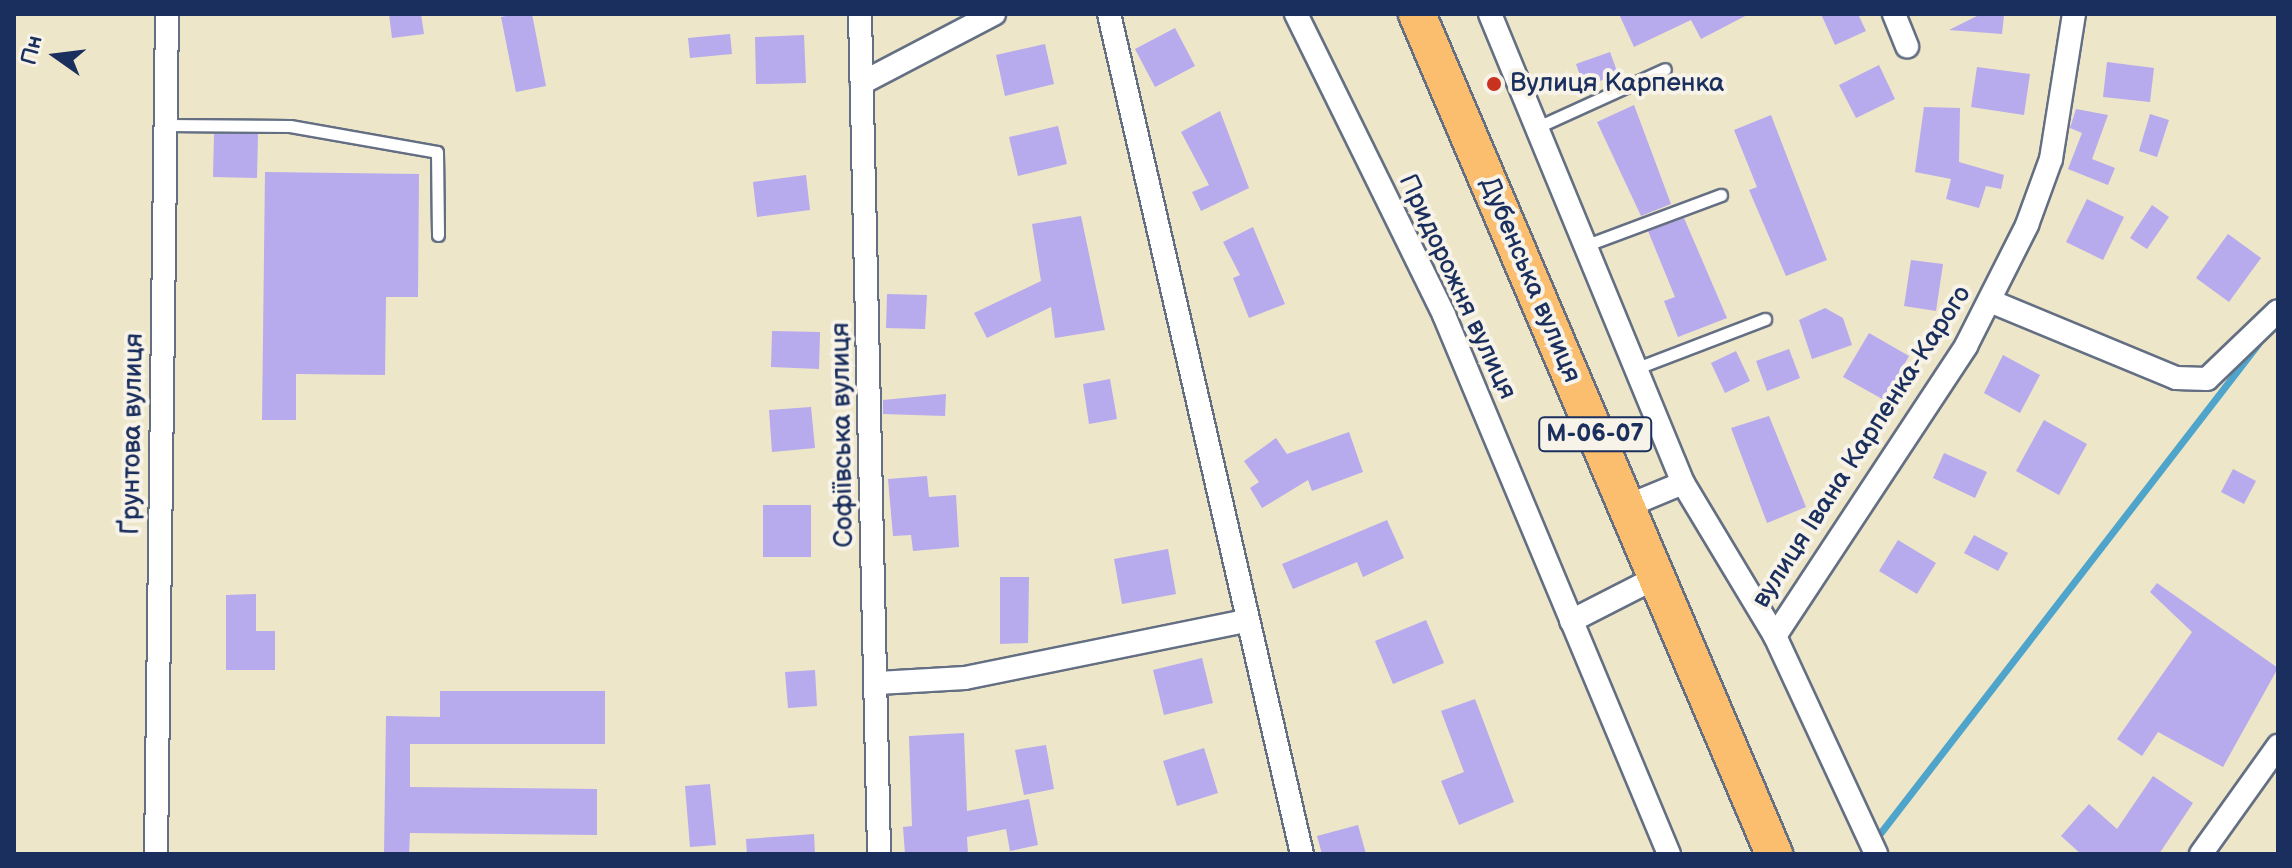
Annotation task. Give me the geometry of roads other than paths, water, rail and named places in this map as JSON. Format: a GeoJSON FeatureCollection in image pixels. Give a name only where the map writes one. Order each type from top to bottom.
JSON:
{"type":"FeatureCollection","features":[{"type":"Feature","properties":{"kind":"main road","name":"Дубенська вулиця"},"geometry":{"type":"LineString","coordinates":[[1417,14],[1774,854]]}},
{"type":"Feature","properties":{"kind":"street","name":"Ґрунтова вулиця"},"geometry":{"type":"LineString","coordinates":[[156,854],[167,14]]}},
{"type":"Feature","properties":{"kind":"street","name":"Софіївська вулиця"},"geometry":{"type":"LineString","coordinates":[[860,14],[878,683],[879,854]]}},
{"type":"Feature","properties":{"kind":"street"},"geometry":{"type":"LineString","coordinates":[[862,83],[994,14]]}},
{"type":"Feature","properties":{"kind":"street"},"geometry":{"type":"LineString","coordinates":[[1109,14],[1245,621],[1302,854]]}},
{"type":"Feature","properties":{"kind":"street","name":"Придорожня вулиця"},"geometry":{"type":"LineString","coordinates":[[1296,14],[1444,315],[1669,854]]}},
{"type":"Feature","properties":{"kind":"street"},"geometry":{"type":"LineString","coordinates":[[1490,14],[1640,367],[1683,483],[1775,636],[1876,854]]}},
{"type":"Feature","properties":{"kind":"street"},"geometry":{"type":"LineString","coordinates":[[1894,14],[1907,47]]}},
{"type":"Feature","properties":{"kind":"street","name":"вулиця Івана Карпенка-Карого"},"geometry":{"type":"LineString","coordinates":[[1775,636],[1990,301],[2051,159],[2074,14]]}},
{"type":"Feature","properties":{"kind":"street"},"geometry":{"type":"LineString","coordinates":[[1990,301],[2176,378],[2207,379],[2278,311]]}},
{"type":"Feature","properties":{"kind":"street"},"geometry":{"type":"LineString","coordinates":[[1625,507],[1683,483]]}},
{"type":"Feature","properties":{"kind":"street"},"geometry":{"type":"LineString","coordinates":[[1571,621],[1655,578]]}},
{"type":"Feature","properties":{"kind":"street"},"geometry":{"type":"LineString","coordinates":[[878,683],[965,678],[1245,621]]}},
{"type":"Feature","properties":{"kind":"street"},"geometry":{"type":"LineString","coordinates":[[2201,854],[2278,746]]}},
{"type":"Feature","properties":{"kind":"lane"},"geometry":{"type":"LineString","coordinates":[[1540,126],[1665,69]]}},
{"type":"Feature","properties":{"kind":"lane"},"geometry":{"type":"LineString","coordinates":[[165,125],[290,126],[437,152],[438,235]]}},
{"type":"Feature","properties":{"kind":"lane"},"geometry":{"type":"LineString","coordinates":[[1587,245],[1721,195]]}},
{"type":"Feature","properties":{"kind":"lane"},"geometry":{"type":"LineString","coordinates":[[1640,367],[1765,319]]}},
{"type":"Feature","properties":{"kind":"waterway"},"geometry":{"type":"LineString","coordinates":[[1878,836],[2258,344]]}},
{"type":"Feature","properties":{"kind":"place","name":"Вулиця Карпенка"},"geometry":{"type":"Point","coordinates":[1494,84]}}]}
